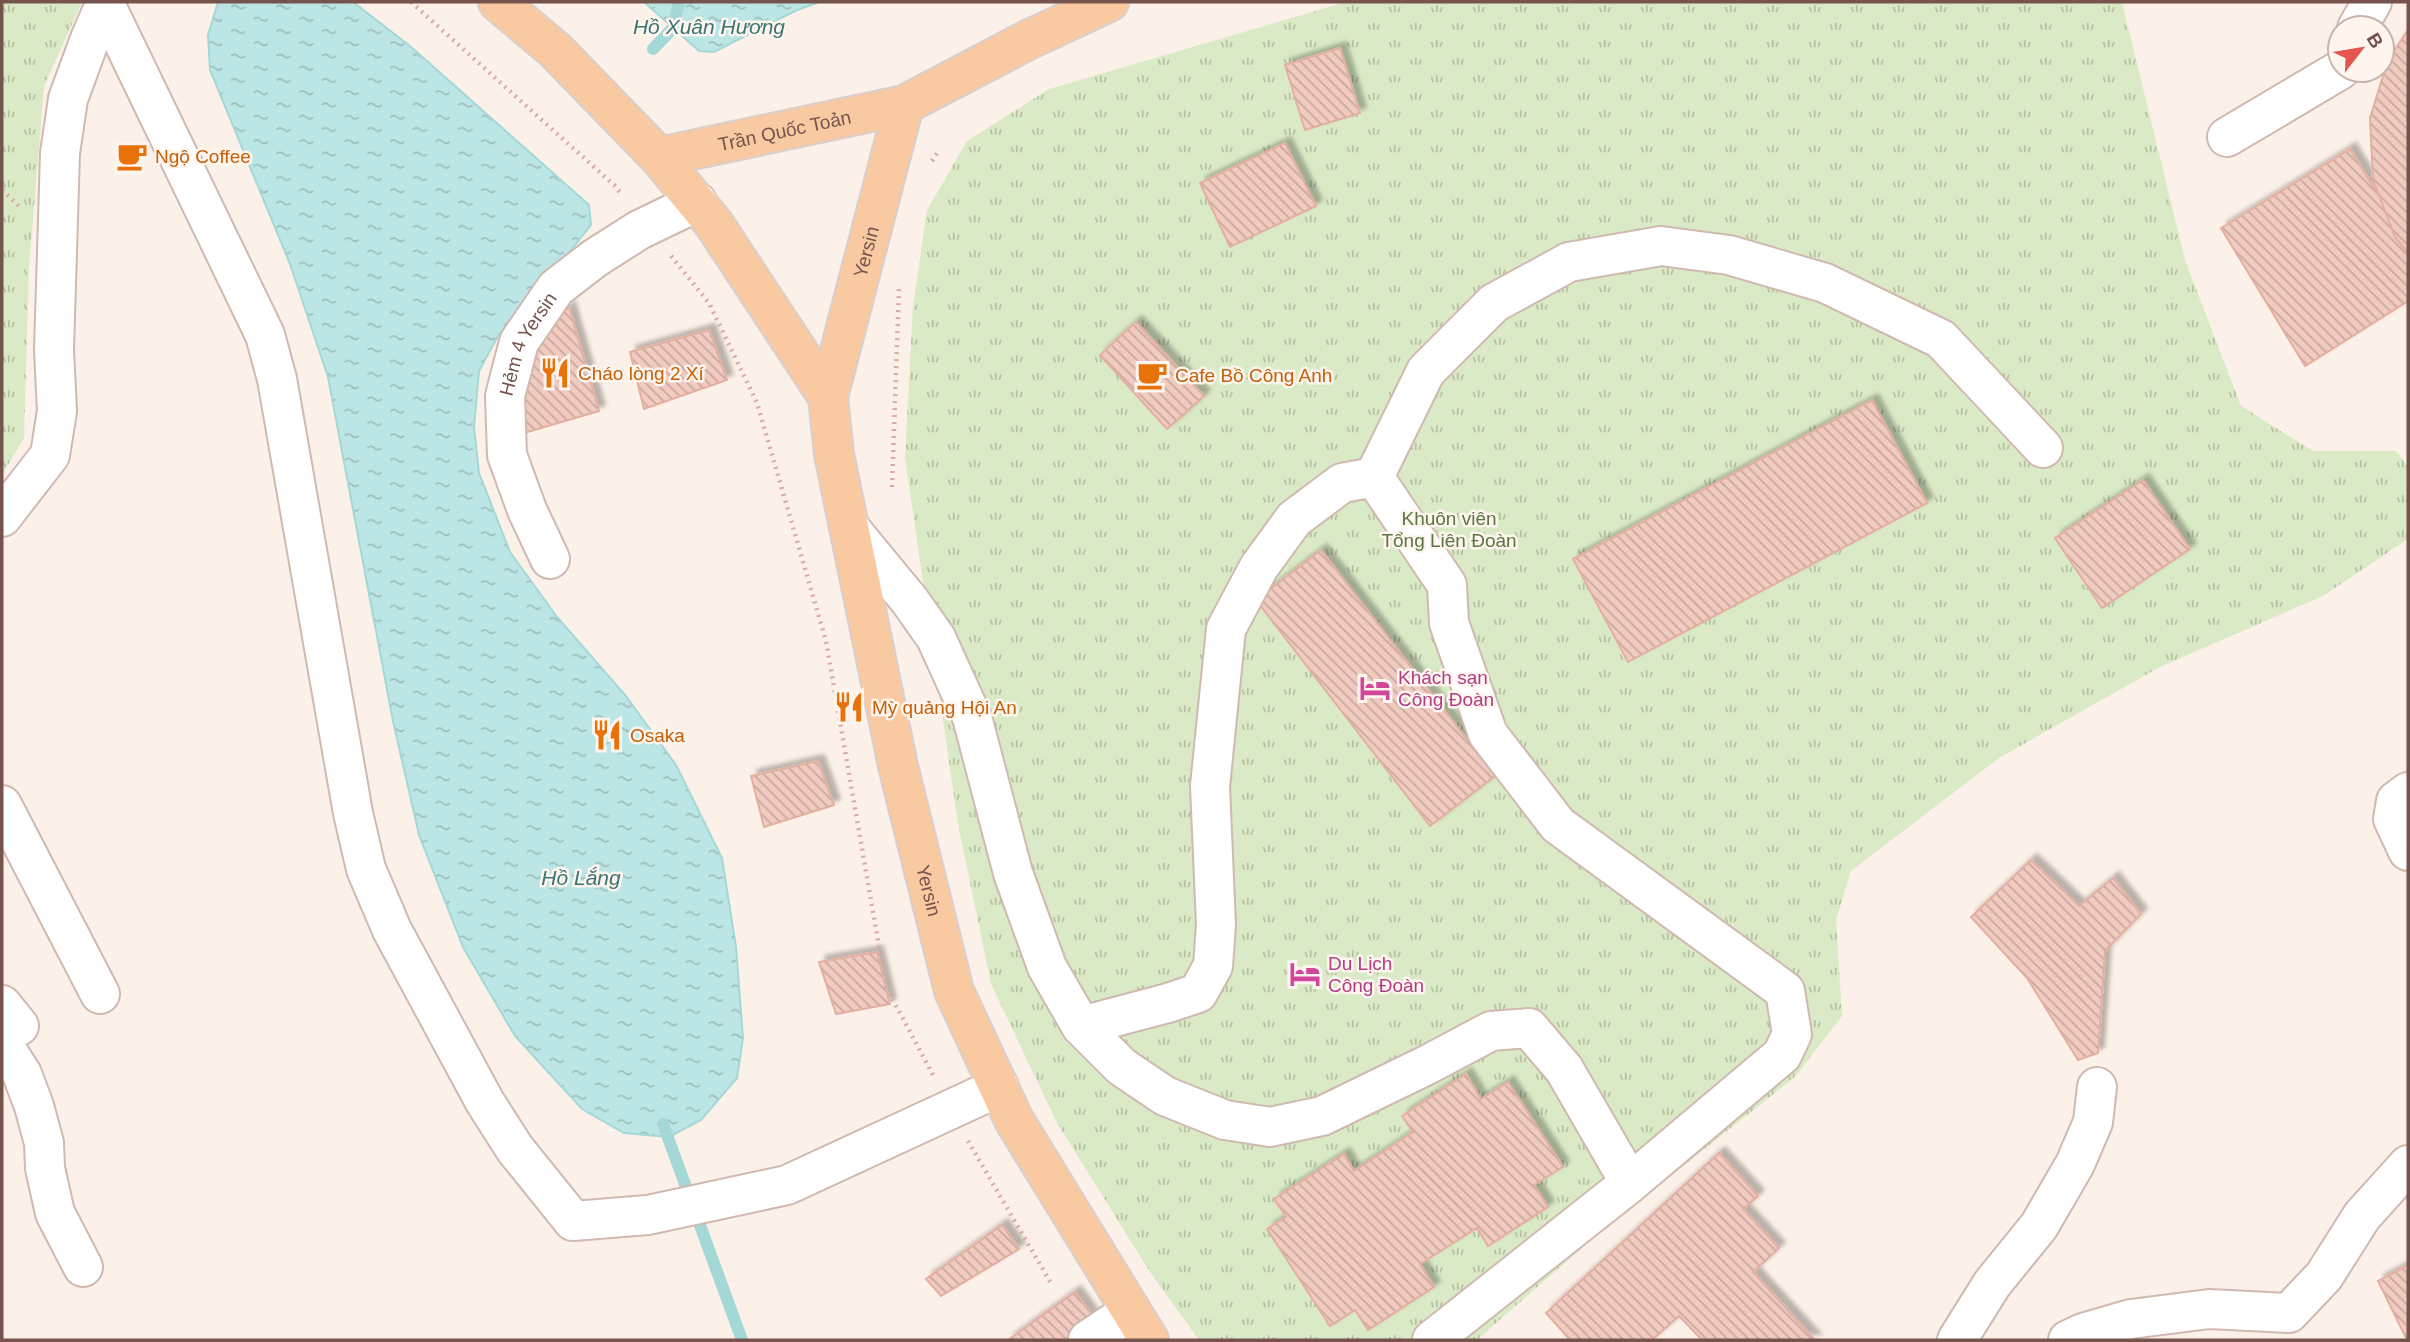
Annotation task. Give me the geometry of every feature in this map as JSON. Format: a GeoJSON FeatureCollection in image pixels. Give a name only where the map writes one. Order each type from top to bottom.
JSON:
{"type":"FeatureCollection","features":[{"type":"Feature","properties":{"kind":"main road"},"geometry":{"type":"LineString","coordinates":[[498,2],[555,50],[659,157]]}},
{"type":"Feature","properties":{"kind":"main road","name":"Trần Quốc Toản"},"geometry":{"type":"LineString","coordinates":[[659,157],[904,105],[1028,40],[1109,2]]}},
{"type":"Feature","properties":{"kind":"main road","name":"Yersin"},"geometry":{"type":"LineString","coordinates":[[904,105],[828,397],[834,454],[898,766],[954,991],[1014,1120],[1140,1326]]}},
{"type":"Feature","properties":{"kind":"main road","name":"Yersin"},"geometry":{"type":"LineString","coordinates":[[659,157],[714,224],[828,397]]}},
{"type":"Feature","properties":{"kind":"street"},"geometry":{"type":"LineString","coordinates":[[2,517],[50,455],[57,411],[54,350],[60,153],[68,99],[106,3]]}},
{"type":"Feature","properties":{"kind":"street"},"geometry":{"type":"LineString","coordinates":[[106,3],[265,335],[277,379],[353,813],[366,869],[392,930],[485,1102],[515,1149],[573,1222],[648,1215],[786,1185],[999,1087]]}},
{"type":"Feature","properties":{"kind":"street"},"geometry":{"type":"LineString","coordinates":[[2227,137],[2326,78]]}},
{"type":"Feature","properties":{"kind":"street","name":"Hẻm 4 Yersin"},"geometry":{"type":"LineString","coordinates":[[550,559],[527,510],[507,455],[505,397],[519,342],[556,288],[595,258],[646,226],[697,202]]}},
{"type":"Feature","properties":{"kind":"street"},"geometry":{"type":"LineString","coordinates":[[1374,477],[1426,371],[1494,303],[1569,262],[1661,246],[1729,255],[1825,283],[1941,340],[2043,448]]}},
{"type":"Feature","properties":{"kind":"street"},"geometry":{"type":"LineString","coordinates":[[1081,1026],[1198,993],[1213,966],[1216,925],[1210,786],[1226,629],[1259,566],[1294,519],[1342,483],[1374,477]]}},
{"type":"Feature","properties":{"kind":"street"},"geometry":{"type":"LineString","coordinates":[[1374,477],[1447,585],[1449,623],[1488,734],[1558,825],[1785,991],[1792,1034],[1782,1055],[1630,1182],[1432,1340]]}},
{"type":"Feature","properties":{"kind":"street"},"geometry":{"type":"LineString","coordinates":[[849,527],[910,601],[936,638],[972,717],[1013,873],[1048,967],[1081,1026],[1122,1067],[1165,1096],[1225,1121],[1270,1127],[1322,1116],[1491,1031],[1530,1028],[1564,1069],[1630,1182]]}},
{"type":"Feature","properties":{"kind":"street"},"geometry":{"type":"LineString","coordinates":[[2408,792],[2396,801],[2393,818],[2408,851]]}},
{"type":"Feature","properties":{"kind":"street"},"geometry":{"type":"LineString","coordinates":[[2,805],[100,994]]}},
{"type":"Feature","properties":{"kind":"street"},"geometry":{"type":"LineString","coordinates":[[7,1024],[44,1143],[45,1168],[55,1213],[83,1267]]}},
{"type":"Feature","properties":{"kind":"street"},"geometry":{"type":"LineString","coordinates":[[1957,1340],[1992,1284],[2039,1226],[2075,1164],[2093,1122],[2097,1087]]}},
{"type":"Feature","properties":{"kind":"street"},"geometry":{"type":"LineString","coordinates":[[2068,1340],[2131,1319],[2209,1309],[2294,1327],[2362,1216],[2408,1165]]}},
{"type":"Feature","properties":{"kind":"street"},"geometry":{"type":"LineString","coordinates":[[1088,1340],[1140,1326]]}},
{"type":"Feature","properties":{"kind":"path"},"geometry":{"type":"LineString","coordinates":[[411,2],[614,185],[709,303],[757,403],[826,641],[886,987],[984,1171],[1052,1285]]}},
{"type":"Feature","properties":{"kind":"path"},"geometry":{"type":"LineString","coordinates":[[924,172],[939,150]]}},
{"type":"Feature","properties":{"kind":"path"},"geometry":{"type":"LineString","coordinates":[[892,487],[899,284]]}},
{"type":"Feature","properties":{"kind":"green space"},"geometry":{"type":"Polygon","coordinates":[[[2,2],[82,2],[44,86],[29,268],[24,438],[2,475],[2,2]]]}},
{"type":"Feature","properties":{"kind":"green space","name":"Khuôn viên Tổng Liên Đoàn"},"geometry":{"type":"Polygon","coordinates":[[[1346,2],[2122,2],[2185,260],[2241,406],[2313,451],[2396,451],[2408,467],[2408,539],[2323,596],[2160,667],[1999,758],[1851,871],[1836,920],[1842,1016],[1795,1077],[1599,1233],[1477,1340],[1199,1340],[1150,1272],[1057,1123],[991,984],[958,824],[905,457],[913,306],[927,210],[967,141],[1049,89],[1346,2]]]}},
{"type":"Feature","properties":{"kind":"water","name":"Hồ Lắng"},"geometry":{"type":"Polygon","coordinates":[[[218,2],[353,2],[410,46],[589,205],[591,225],[534,296],[499,334],[479,371],[474,427],[479,473],[510,552],[557,617],[626,696],[676,765],[722,858],[736,947],[743,1038],[737,1078],[701,1120],[669,1137],[624,1133],[582,1109],[515,1036],[463,947],[419,835],[393,721],[328,377],[290,264],[210,70],[208,35],[218,2]]]}},
{"type":"Feature","properties":{"kind":"water","name":"Hồ Xuân Hương"},"geometry":{"type":"Polygon","coordinates":[[[644,2],[819,2],[795,11],[714,52],[699,51],[644,2]]]}},
{"type":"Feature","properties":{"kind":"building"},"geometry":{"type":"Polygon","coordinates":[[[2408,30],[2408,253],[2395,237],[2373,179],[2370,118],[2381,84],[2396,84],[2396,48],[2408,30]]]}},
{"type":"Feature","properties":{"kind":"building"},"geometry":{"type":"Polygon","coordinates":[[[1340,48],[1360,113],[1305,130],[1285,65],[1340,48]]]}},
{"type":"Feature","properties":{"kind":"building"},"geometry":{"type":"Polygon","coordinates":[[[1285,143],[1316,206],[1230,247],[1200,183],[1285,143]]]}},
{"type":"Feature","properties":{"kind":"building"},"geometry":{"type":"Polygon","coordinates":[[[2350,149],[2380,198],[2395,237],[2408,253],[2408,301],[2305,366],[2221,228],[2350,149]]]}},
{"type":"Feature","properties":{"kind":"building","name":"Cháo lòng 2 Xí"},"geometry":{"type":"Polygon","coordinates":[[[569,307],[599,411],[521,434],[529,344],[569,307]]]}},
{"type":"Feature","properties":{"kind":"building","name":"Cafe Bồ Công Anh"},"geometry":{"type":"Polygon","coordinates":[[[1136,322],[1204,396],[1167,429],[1100,355],[1136,322]]]}},
{"type":"Feature","properties":{"kind":"building"},"geometry":{"type":"Polygon","coordinates":[[[709,330],[727,380],[644,409],[630,352],[709,330]]]}},
{"type":"Feature","properties":{"kind":"building"},"geometry":{"type":"Polygon","coordinates":[[[1872,400],[1927,503],[1628,662],[1573,559],[1872,400]]]}},
{"type":"Feature","properties":{"kind":"building"},"geometry":{"type":"Polygon","coordinates":[[[2143,480],[2190,549],[2102,608],[2055,538],[2143,480]]]}},
{"type":"Feature","properties":{"kind":"building","name":"Khách sạn Công Đoàn"},"geometry":{"type":"Polygon","coordinates":[[[1321,550],[1495,776],[1430,826],[1256,600],[1321,550]]]}},
{"type":"Feature","properties":{"kind":"building"},"geometry":{"type":"Polygon","coordinates":[[[818,761],[834,805],[764,827],[751,776],[818,761]]]}},
{"type":"Feature","properties":{"kind":"building"},"geometry":{"type":"Polygon","coordinates":[[[2031,860],[2079,906],[2113,878],[2141,914],[2105,951],[2098,1053],[2078,1060],[2027,978],[1971,917],[2031,860]]]}},
{"type":"Feature","properties":{"kind":"building"},"geometry":{"type":"Polygon","coordinates":[[[877,952],[890,1004],[836,1014],[819,962],[877,952]]]}},
{"type":"Feature","properties":{"kind":"building"},"geometry":{"type":"Polygon","coordinates":[[[1466,1074],[1481,1099],[1508,1082],[1563,1167],[1534,1185],[1548,1207],[1488,1246],[1477,1228],[1420,1264],[1434,1287],[1368,1330],[1355,1310],[1330,1326],[1267,1229],[1286,1217],[1274,1199],[1344,1154],[1354,1171],[1413,1132],[1402,1116],[1466,1074]]]}},
{"type":"Feature","properties":{"kind":"building"},"geometry":{"type":"Polygon","coordinates":[[[1719,1153],[1758,1196],[1743,1209],[1779,1248],[1753,1272],[1815,1340],[1702,1340],[1679,1316],[1652,1340],[1570,1340],[1546,1313],[1719,1153]]]}},
{"type":"Feature","properties":{"kind":"building"},"geometry":{"type":"Polygon","coordinates":[[[1002,1225],[1019,1249],[941,1296],[926,1279],[1002,1225]]]}},
{"type":"Feature","properties":{"kind":"building"},"geometry":{"type":"Polygon","coordinates":[[[2408,1265],[2408,1340],[2407,1340],[2378,1281],[2408,1265]]]}},
{"type":"Feature","properties":{"kind":"building"},"geometry":{"type":"Polygon","coordinates":[[[1075,1292],[1096,1321],[1067,1340],[1008,1340],[1075,1292]]]}},
{"type":"Feature","properties":{"kind":"waterway"},"geometry":{"type":"LineString","coordinates":[[653,49],[673,28],[679,2]]}},
{"type":"Feature","properties":{"kind":"waterway"},"geometry":{"type":"LineString","coordinates":[[663,1124],[742,1340]]}},
{"type":"Feature","properties":{"kind":"place","name":"Ngộ Coffee"},"geometry":{"type":"Point","coordinates":[132,156]}},
{"type":"Feature","properties":{"kind":"place","name":"Cháo lòng 2 Xí"},"geometry":{"type":"Point","coordinates":[555,373]}},
{"type":"Feature","properties":{"kind":"place","name":"Cafe Bồ Công Anh"},"geometry":{"type":"Point","coordinates":[1152,375]}},
{"type":"Feature","properties":{"kind":"place","name":"Khách sạn Công Đoàn"},"geometry":{"type":"Point","coordinates":[1375,688]}},
{"type":"Feature","properties":{"kind":"place","name":"Mỳ quảng Hội An"},"geometry":{"type":"Point","coordinates":[849,707]}},
{"type":"Feature","properties":{"kind":"place","name":"Osaka"},"geometry":{"type":"Point","coordinates":[607,735]}},
{"type":"Feature","properties":{"kind":"place","name":"Du Lịch Công Đoàn"},"geometry":{"type":"Point","coordinates":[1305,974]}}]}
